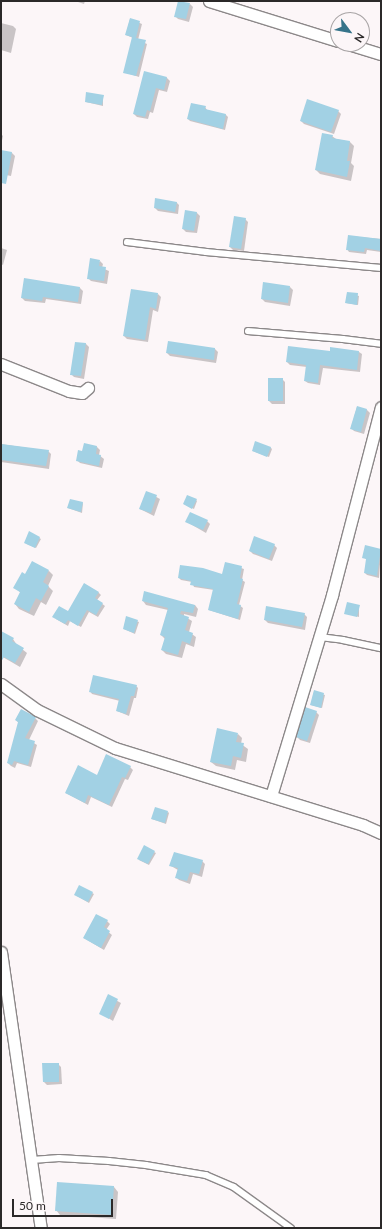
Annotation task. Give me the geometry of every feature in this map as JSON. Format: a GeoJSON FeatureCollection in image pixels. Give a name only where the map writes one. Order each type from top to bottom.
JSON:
{"type":"FeatureCollection","features":[{"type":"Feature","properties":{"kind":"street"},"geometry":{"type":"LineString","coordinates":[[209,1],[330,39]]}},
{"type":"Feature","properties":{"kind":"street"},"geometry":{"type":"LineString","coordinates":[[370,51],[381,54]]}},
{"type":"Feature","properties":{"kind":"street"},"geometry":{"type":"LineString","coordinates":[[1,364],[69,391],[82,393],[88,388]]}},
{"type":"Feature","properties":{"kind":"street"},"geometry":{"type":"LineString","coordinates":[[271,796],[320,637],[379,420],[381,407]]}},
{"type":"Feature","properties":{"kind":"street"},"geometry":{"type":"LineString","coordinates":[[1,684],[37,710],[115,748],[363,825],[381,833]]}},
{"type":"Feature","properties":{"kind":"street"},"geometry":{"type":"LineString","coordinates":[[1,952],[41,1228]]}},
{"type":"Feature","properties":{"kind":"lane"},"geometry":{"type":"LineString","coordinates":[[127,242],[206,252],[381,268]]}},
{"type":"Feature","properties":{"kind":"lane"},"geometry":{"type":"LineString","coordinates":[[248,331],[343,339],[381,344]]}},
{"type":"Feature","properties":{"kind":"lane"},"geometry":{"type":"LineString","coordinates":[[320,637],[381,648]]}},
{"type":"Feature","properties":{"kind":"lane"},"geometry":{"type":"LineString","coordinates":[[32,1160],[59,1158],[117,1162],[179,1169],[206,1175],[234,1187],[291,1228]]}},
{"type":"Feature","properties":{"kind":"building"},"geometry":{"type":"Polygon","coordinates":[[[178,1],[190,3],[186,19],[174,17],[178,1]]]}},
{"type":"Feature","properties":{"kind":"building"},"geometry":{"type":"Polygon","coordinates":[[[130,18],[140,21],[136,38],[146,40],[136,76],[123,73],[132,37],[125,35],[130,18]]]}},
{"type":"Feature","properties":{"kind":"building"},"geometry":{"type":"Polygon","coordinates":[[[144,71],[167,77],[164,90],[156,88],[150,111],[147,110],[145,117],[133,114],[144,71]]]}},
{"type":"Feature","properties":{"kind":"building"},"geometry":{"type":"Polygon","coordinates":[[[86,92],[104,95],[102,105],[85,102],[86,92]]]}},
{"type":"Feature","properties":{"kind":"building"},"geometry":{"type":"Polygon","coordinates":[[[307,99],[339,110],[331,132],[300,121],[307,99]]]}},
{"type":"Feature","properties":{"kind":"building"},"geometry":{"type":"Polygon","coordinates":[[[191,103],[206,106],[205,109],[226,114],[223,129],[187,119],[191,103]]]}},
{"type":"Feature","properties":{"kind":"building"},"geometry":{"type":"Polygon","coordinates":[[[322,133],[333,135],[332,138],[350,141],[347,161],[350,161],[347,177],[315,170],[322,133]]]}},
{"type":"Feature","properties":{"kind":"building"},"geometry":{"type":"Polygon","coordinates":[[[1,150],[12,152],[6,184],[1,183],[1,150]]]}},
{"type":"Feature","properties":{"kind":"building"},"geometry":{"type":"Polygon","coordinates":[[[155,198],[177,202],[175,212],[154,208],[155,198]]]}},
{"type":"Feature","properties":{"kind":"building"},"geometry":{"type":"Polygon","coordinates":[[[185,210],[197,212],[194,231],[182,229],[185,210]]]}},
{"type":"Feature","properties":{"kind":"building"},"geometry":{"type":"Polygon","coordinates":[[[234,216],[246,218],[241,249],[229,247],[234,216]]]}},
{"type":"Feature","properties":{"kind":"building"},"geometry":{"type":"Polygon","coordinates":[[[348,235],[381,239],[381,251],[365,248],[364,252],[346,250],[348,235]]]}},
{"type":"Feature","properties":{"kind":"building"},"geometry":{"type":"Polygon","coordinates":[[[90,258],[100,260],[99,266],[106,267],[104,281],[87,279],[90,258]]]}},
{"type":"Feature","properties":{"kind":"building"},"geometry":{"type":"Polygon","coordinates":[[[24,278],[80,287],[78,302],[43,297],[42,301],[21,298],[24,278]]]}},
{"type":"Feature","properties":{"kind":"building"},"geometry":{"type":"Polygon","coordinates":[[[263,282],[290,286],[288,303],[261,299],[263,282]]]}},
{"type":"Feature","properties":{"kind":"building"},"geometry":{"type":"Polygon","coordinates":[[[131,289],[158,293],[156,309],[150,307],[145,340],[123,336],[131,289]]]}},
{"type":"Feature","properties":{"kind":"building"},"geometry":{"type":"Polygon","coordinates":[[[347,292],[358,293],[357,305],[345,303],[347,292]]]}},
{"type":"Feature","properties":{"kind":"building"},"geometry":{"type":"Polygon","coordinates":[[[168,341],[215,348],[214,360],[166,353],[168,341]]]}},
{"type":"Feature","properties":{"kind":"building"},"geometry":{"type":"Polygon","coordinates":[[[75,342],[86,343],[81,376],[70,375],[75,342]]]}},
{"type":"Feature","properties":{"kind":"building"},"geometry":{"type":"Polygon","coordinates":[[[288,346],[330,351],[330,347],[359,351],[357,370],[320,365],[318,383],[304,381],[306,365],[286,362],[288,346]]]}},
{"type":"Feature","properties":{"kind":"building"},"geometry":{"type":"Polygon","coordinates":[[[268,378],[283,378],[283,401],[268,401],[268,378]]]}},
{"type":"Feature","properties":{"kind":"building"},"geometry":{"type":"Polygon","coordinates":[[[357,406],[367,409],[361,432],[350,429],[357,406]]]}},
{"type":"Feature","properties":{"kind":"building"},"geometry":{"type":"Polygon","coordinates":[[[255,441],[271,447],[267,457],[252,451],[255,441]]]}},
{"type":"Feature","properties":{"kind":"building"},"geometry":{"type":"Polygon","coordinates":[[[84,443],[97,446],[96,454],[101,455],[99,466],[76,461],[78,450],[82,451],[84,443]]]}},
{"type":"Feature","properties":{"kind":"building"},"geometry":{"type":"Polygon","coordinates":[[[1,444],[49,450],[46,466],[1,460],[1,444]]]}},
{"type":"Feature","properties":{"kind":"building"},"geometry":{"type":"Polygon","coordinates":[[[146,491],[157,495],[151,513],[139,509],[146,491]]]}},
{"type":"Feature","properties":{"kind":"building"},"geometry":{"type":"Polygon","coordinates":[[[187,495],[197,499],[192,509],[183,504],[187,495]]]}},
{"type":"Feature","properties":{"kind":"building"},"geometry":{"type":"Polygon","coordinates":[[[70,499],[83,502],[81,512],[67,508],[70,499]]]}},
{"type":"Feature","properties":{"kind":"building"},"geometry":{"type":"Polygon","coordinates":[[[190,512],[208,520],[203,530],[185,522],[190,512]]]}},
{"type":"Feature","properties":{"kind":"building"},"geometry":{"type":"Polygon","coordinates":[[[29,531],[40,537],[35,548],[24,543],[29,531]]]}},
{"type":"Feature","properties":{"kind":"building"},"geometry":{"type":"Polygon","coordinates":[[[254,536],[275,544],[269,559],[249,551],[254,536]]]}},
{"type":"Feature","properties":{"kind":"building"},"geometry":{"type":"Polygon","coordinates":[[[365,545],[381,549],[377,576],[364,573],[366,559],[362,558],[365,545]]]}},
{"type":"Feature","properties":{"kind":"building"},"geometry":{"type":"Polygon","coordinates":[[[32,561],[49,570],[43,582],[49,586],[41,601],[36,598],[29,612],[14,604],[20,592],[13,588],[22,572],[25,574],[32,561]]]}},
{"type":"Feature","properties":{"kind":"building"},"geometry":{"type":"Polygon","coordinates":[[[225,562],[242,566],[240,578],[243,579],[237,604],[241,605],[238,619],[208,610],[213,589],[190,585],[191,581],[178,578],[180,565],[203,568],[222,574],[225,562]]]}},
{"type":"Feature","properties":{"kind":"building"},"geometry":{"type":"Polygon","coordinates":[[[84,583],[99,592],[95,598],[103,603],[96,615],[87,610],[78,626],[68,620],[65,624],[52,617],[59,606],[68,611],[84,583]]]}},
{"type":"Feature","properties":{"kind":"building"},"geometry":{"type":"Polygon","coordinates":[[[144,591],[195,605],[193,613],[181,611],[180,614],[189,617],[185,630],[193,633],[190,644],[182,641],[178,655],[161,650],[165,637],[160,635],[168,608],[142,601],[144,591]]]}},
{"type":"Feature","properties":{"kind":"building"},"geometry":{"type":"Polygon","coordinates":[[[347,602],[360,605],[357,617],[344,614],[347,602]]]}},
{"type":"Feature","properties":{"kind":"building"},"geometry":{"type":"Polygon","coordinates":[[[266,606],[305,613],[302,627],[264,620],[266,606]]]}},
{"type":"Feature","properties":{"kind":"building"},"geometry":{"type":"Polygon","coordinates":[[[126,616],[138,620],[134,633],[123,629],[126,616]]]}},
{"type":"Feature","properties":{"kind":"building"},"geometry":{"type":"Polygon","coordinates":[[[1,631],[14,638],[12,641],[24,648],[15,663],[4,657],[1,662],[1,631]]]}},
{"type":"Feature","properties":{"kind":"building"},"geometry":{"type":"Polygon","coordinates":[[[93,675],[137,685],[134,696],[131,696],[126,714],[116,711],[119,699],[89,692],[93,675]]]}},
{"type":"Feature","properties":{"kind":"building"},"geometry":{"type":"Polygon","coordinates":[[[314,690],[324,693],[321,708],[310,705],[314,690]]]}},
{"type":"Feature","properties":{"kind":"building"},"geometry":{"type":"Polygon","coordinates":[[[305,707],[317,711],[307,741],[296,737],[305,707]]]}},
{"type":"Feature","properties":{"kind":"building"},"geometry":{"type":"Polygon","coordinates":[[[21,709],[36,717],[25,738],[35,741],[28,765],[14,761],[12,765],[7,763],[18,722],[15,720],[21,709]]]}},
{"type":"Feature","properties":{"kind":"building"},"geometry":{"type":"Polygon","coordinates":[[[217,728],[238,733],[236,742],[244,743],[241,758],[233,756],[231,766],[210,762],[217,728]]]}},
{"type":"Feature","properties":{"kind":"building"},"geometry":{"type":"Polygon","coordinates":[[[106,754],[131,766],[125,778],[122,777],[109,805],[88,795],[85,803],[65,793],[78,765],[97,775],[106,754]]]}},
{"type":"Feature","properties":{"kind":"building"},"geometry":{"type":"Polygon","coordinates":[[[155,807],[168,811],[165,823],[151,819],[155,807]]]}},
{"type":"Feature","properties":{"kind":"building"},"geometry":{"type":"Polygon","coordinates":[[[144,845],[155,851],[148,864],[137,859],[144,845]]]}},
{"type":"Feature","properties":{"kind":"building"},"geometry":{"type":"Polygon","coordinates":[[[174,852],[203,860],[199,874],[190,872],[187,881],[175,878],[178,868],[169,866],[174,852]]]}},
{"type":"Feature","properties":{"kind":"building"},"geometry":{"type":"Polygon","coordinates":[[[79,885],[93,892],[88,902],[74,895],[79,885]]]}},
{"type":"Feature","properties":{"kind":"building"},"geometry":{"type":"Polygon","coordinates":[[[96,914],[108,920],[104,927],[110,931],[101,948],[83,938],[96,914]]]}},
{"type":"Feature","properties":{"kind":"building"},"geometry":{"type":"Polygon","coordinates":[[[108,994],[118,999],[109,1019],[99,1014],[108,994]]]}},
{"type":"Feature","properties":{"kind":"building"},"geometry":{"type":"Polygon","coordinates":[[[42,1063],[59,1063],[59,1082],[43,1082],[42,1063]]]}},
{"type":"Feature","properties":{"kind":"building"},"geometry":{"type":"Polygon","coordinates":[[[57,1182],[114,1186],[112,1215],[55,1211],[57,1182]]]}}]}
